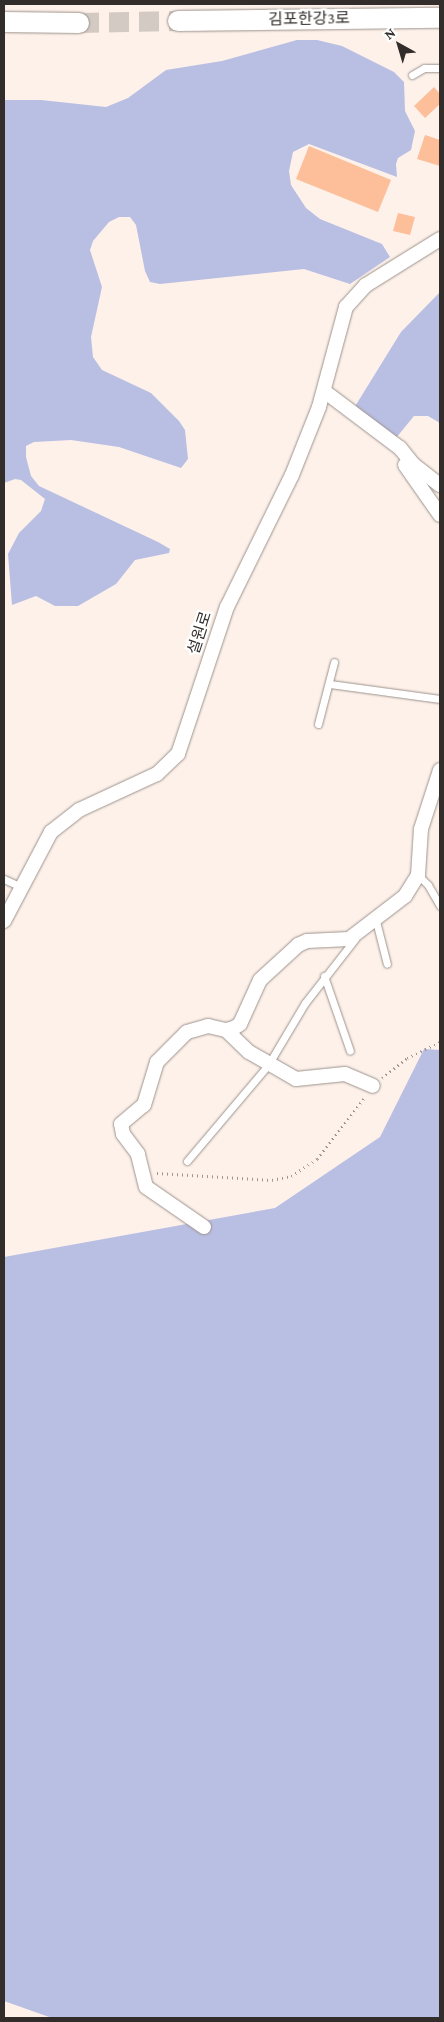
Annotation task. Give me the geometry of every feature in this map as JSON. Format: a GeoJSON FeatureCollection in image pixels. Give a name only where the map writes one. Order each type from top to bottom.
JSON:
{"type":"FeatureCollection","features":[{"type":"Feature","properties":{"kind":"street","name":"김포한강3로"},"geometry":{"type":"LineString","coordinates":[[178,21],[440,18]]}},
{"type":"Feature","properties":{"kind":"street"},"geometry":{"type":"LineString","coordinates":[[4,22],[79,23]]}},
{"type":"Feature","properties":{"kind":"street","name":"설원로"},"geometry":{"type":"LineString","coordinates":[[4,921],[51,832],[65,819],[157,774],[178,754],[227,607],[292,475],[324,391],[341,320],[356,293],[440,239]]}},
{"type":"Feature","properties":{"kind":"street"},"geometry":{"type":"LineString","coordinates":[[324,391],[392,443],[440,485]]}},
{"type":"Feature","properties":{"kind":"street"},"geometry":{"type":"LineString","coordinates":[[392,443],[440,515]]}},
{"type":"Feature","properties":{"kind":"street"},"geometry":{"type":"LineString","coordinates":[[226,1030],[240,1024],[260,980],[298,945],[307,941],[339,942],[361,932],[405,896],[418,876],[421,830],[440,770]]}},
{"type":"Feature","properties":{"kind":"street"},"geometry":{"type":"LineString","coordinates":[[204,1227],[146,1187],[141,1173],[138,1154],[120,1127],[147,1100],[156,1062],[187,1032],[208,1026],[226,1030],[248,1052],[268,1065],[296,1079],[345,1074],[373,1086]]}},
{"type":"Feature","properties":{"kind":"lane"},"geometry":{"type":"LineString","coordinates":[[412,75],[424,68],[440,68]]}},
{"type":"Feature","properties":{"kind":"lane"},"geometry":{"type":"LineString","coordinates":[[318,724],[330,684],[334,662]]}},
{"type":"Feature","properties":{"kind":"lane"},"geometry":{"type":"LineString","coordinates":[[330,684],[440,699]]}},
{"type":"Feature","properties":{"kind":"lane"},"geometry":{"type":"LineString","coordinates":[[418,876],[428,885],[440,906]]}},
{"type":"Feature","properties":{"kind":"lane"},"geometry":{"type":"LineString","coordinates":[[4,878],[21,887]]}},
{"type":"Feature","properties":{"kind":"lane"},"geometry":{"type":"LineString","coordinates":[[376,921],[387,964]]}},
{"type":"Feature","properties":{"kind":"lane"},"geometry":{"type":"LineString","coordinates":[[188,1161],[268,1065],[324,976],[361,932]]}},
{"type":"Feature","properties":{"kind":"lane"},"geometry":{"type":"LineString","coordinates":[[324,976],[350,1051]]}},
{"type":"Feature","properties":{"kind":"path"},"geometry":{"type":"LineString","coordinates":[[141,1173],[272,1180],[291,1176],[317,1159],[373,1086],[408,1058],[440,1042]]}},
{"type":"Feature","properties":{"kind":"shaded area"},"geometry":{"type":"Polygon","coordinates":[[[297,40],[317,40],[342,46],[394,72],[404,82],[405,111],[415,131],[411,150],[398,158],[396,164],[397,177],[309,144],[293,152],[289,171],[291,185],[306,208],[320,219],[382,244],[390,257],[350,284],[304,269],[160,284],[150,282],[145,271],[136,225],[130,217],[119,217],[109,222],[93,241],[90,250],[102,287],[91,337],[93,357],[102,370],[151,393],[179,421],[185,430],[188,459],[181,468],[119,447],[71,440],[34,442],[26,446],[26,457],[31,476],[39,486],[158,542],[170,549],[169,553],[135,560],[116,584],[78,606],[55,606],[36,596],[12,605],[8,554],[19,533],[41,511],[45,499],[21,480],[15,479],[4,483],[4,100],[41,100],[106,107],[128,98],[166,70],[222,61],[297,40]]]}},
{"type":"Feature","properties":{"kind":"shaded area"},"geometry":{"type":"Polygon","coordinates":[[[440,292],[440,423],[428,416],[414,416],[396,438],[354,408],[401,332],[440,292]]]}},
{"type":"Feature","properties":{"kind":"shaded area"},"geometry":{"type":"Polygon","coordinates":[[[424,1049],[440,1050],[440,2018],[52,2018],[4,2001],[4,1257],[275,1208],[380,1137],[424,1049]]]}},
{"type":"Feature","properties":{"kind":"building"},"geometry":{"type":"Polygon","coordinates":[[[434,87],[440,94],[440,104],[425,118],[414,106],[434,87]]]}},
{"type":"Feature","properties":{"kind":"building"},"geometry":{"type":"Polygon","coordinates":[[[425,135],[440,140],[440,166],[417,159],[425,135]]]}},
{"type":"Feature","properties":{"kind":"building"},"geometry":{"type":"Polygon","coordinates":[[[309,146],[391,180],[378,212],[296,179],[309,146]]]}},
{"type":"Feature","properties":{"kind":"building"},"geometry":{"type":"Polygon","coordinates":[[[398,213],[415,217],[410,235],[393,231],[398,213]]]}},
{"type":"Feature","properties":{"kind":"tunnel"},"geometry":{"type":"LineString","coordinates":[[79,23],[178,21]]}}]}
